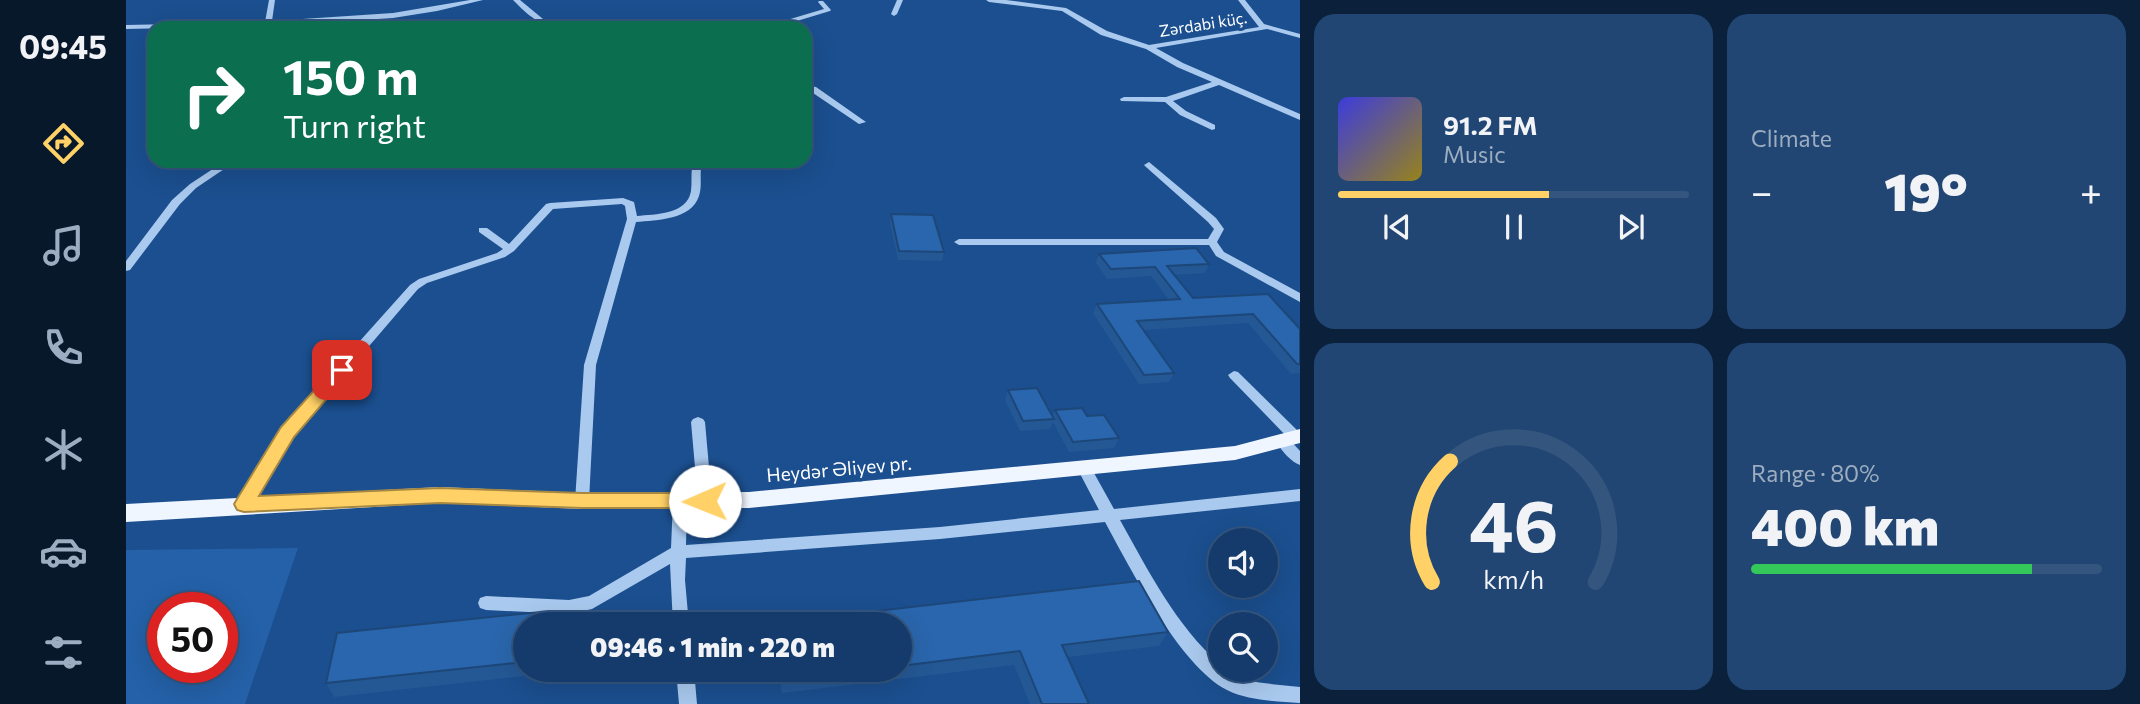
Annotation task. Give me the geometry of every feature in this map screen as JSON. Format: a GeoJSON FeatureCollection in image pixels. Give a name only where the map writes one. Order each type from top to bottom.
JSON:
{"type":"FeatureCollection","features":[{"type":"Feature","properties":{"kind":"main road","name":"Heydər Əliyev pr."},"geometry":{"type":"LineString","coordinates":[[126,513],[244,504],[440,495],[582,501],[705,501],[851,492],[1235,453],[1294,439]]}},
{"type":"Feature","properties":{"kind":"street"},"geometry":{"type":"LineString","coordinates":[[269,21],[272,0]]}},
{"type":"Feature","properties":{"kind":"street"},"geometry":{"type":"LineString","coordinates":[[318,21],[423,12],[480,0]]}},
{"type":"Feature","properties":{"kind":"street"},"geometry":{"type":"LineString","coordinates":[[516,0],[540,21]]}},
{"type":"Feature","properties":{"kind":"street"},"geometry":{"type":"LineString","coordinates":[[817,1],[831,0]]}},
{"type":"Feature","properties":{"kind":"street"},"geometry":{"type":"LineString","coordinates":[[894,13],[900,0]]}},
{"type":"Feature","properties":{"kind":"street"},"geometry":{"type":"LineString","coordinates":[[989,0],[1064,9]]}},
{"type":"Feature","properties":{"kind":"street"},"geometry":{"type":"LineString","coordinates":[[1057,0],[1064,9],[1104,33],[1149,47]]}},
{"type":"Feature","properties":{"kind":"street","name":"Zərdabi küç."},"geometry":{"type":"LineString","coordinates":[[1241,0],[1265,26]]}},
{"type":"Feature","properties":{"kind":"street"},"geometry":{"type":"LineString","coordinates":[[793,21],[828,10],[817,1]]}},
{"type":"Feature","properties":{"kind":"street"},"geometry":{"type":"LineString","coordinates":[[1265,26],[1300,36]]}},
{"type":"Feature","properties":{"kind":"street","name":"Zərdabi küç."},"geometry":{"type":"LineString","coordinates":[[1149,47],[1265,26]]}},
{"type":"Feature","properties":{"kind":"street"},"geometry":{"type":"LineString","coordinates":[[126,27],[147,27]]}},
{"type":"Feature","properties":{"kind":"street","name":"Zərdabi küç."},"geometry":{"type":"LineString","coordinates":[[1149,47],[1300,117]]}},
{"type":"Feature","properties":{"kind":"street"},"geometry":{"type":"LineString","coordinates":[[1124,99],[1167,100],[1220,82]]}},
{"type":"Feature","properties":{"kind":"street"},"geometry":{"type":"LineString","coordinates":[[812,89],[862,122]]}},
{"type":"Feature","properties":{"kind":"street"},"geometry":{"type":"LineString","coordinates":[[1167,100],[1183,113],[1212,127]]}},
{"type":"Feature","properties":{"kind":"street"},"geometry":{"type":"LineString","coordinates":[[1149,165],[1212,220],[1219,229],[1212,242]]}},
{"type":"Feature","properties":{"kind":"street"},"geometry":{"type":"LineString","coordinates":[[126,268],[176,202],[192,186],[220,168]]}},
{"type":"Feature","properties":{"kind":"street"},"geometry":{"type":"LineString","coordinates":[[632,219],[667,215],[685,209],[695,194],[697,168]]}},
{"type":"Feature","properties":{"kind":"street"},"geometry":{"type":"LineString","coordinates":[[244,504],[287,432],[414,287],[510,249],[550,206],[624,201],[630,204],[632,219],[590,365],[582,501]]}},
{"type":"Feature","properties":{"kind":"street"},"geometry":{"type":"LineString","coordinates":[[482,230],[510,249]]}},
{"type":"Feature","properties":{"kind":"street"},"geometry":{"type":"LineString","coordinates":[[959,242],[1212,242]]}},
{"type":"Feature","properties":{"kind":"street"},"geometry":{"type":"LineString","coordinates":[[1212,242],[1220,254],[1300,298]]}},
{"type":"Feature","properties":{"kind":"street"},"geometry":{"type":"LineString","coordinates":[[1234,375],[1294,439],[1300,460]]}},
{"type":"Feature","properties":{"kind":"street"},"geometry":{"type":"LineString","coordinates":[[698,422],[705,501]]}},
{"type":"Feature","properties":{"kind":"street"},"geometry":{"type":"LineString","coordinates":[[1084,468],[1167,611],[1201,661],[1233,684],[1300,695]]}},
{"type":"Feature","properties":{"kind":"street"},"geometry":{"type":"LineString","coordinates":[[486,603],[569,607],[592,602],[677,551],[940,533],[1300,495]]}},
{"type":"Feature","properties":{"kind":"street"},"geometry":{"type":"LineString","coordinates":[[680,501],[677,551],[680,612]]}},
{"type":"Feature","properties":{"kind":"street"},"geometry":{"type":"LineString","coordinates":[[686,682],[688,704]]}},
{"type":"Feature","properties":{"kind":"shaded area"},"geometry":{"type":"Polygon","coordinates":[[[298,548],[245,704],[126,704],[126,550],[298,548]]]}},
{"type":"Feature","properties":{"kind":"building"},"geometry":{"type":"Polygon","coordinates":[[[891,214],[933,215],[944,252],[899,251],[891,214]]]}},
{"type":"Feature","properties":{"kind":"building"},"geometry":{"type":"Polygon","coordinates":[[[1196,248],[1209,264],[1167,266],[1193,298],[1268,294],[1300,329],[1300,364],[1297,364],[1253,314],[1137,321],[1174,373],[1144,375],[1097,304],[1180,299],[1155,267],[1111,269],[1099,254],[1196,248]]]}},
{"type":"Feature","properties":{"kind":"building"},"geometry":{"type":"Polygon","coordinates":[[[1037,388],[1054,419],[1023,421],[1008,390],[1037,388]]]}},
{"type":"Feature","properties":{"kind":"building"},"geometry":{"type":"Polygon","coordinates":[[[1082,408],[1087,416],[1104,415],[1119,438],[1073,442],[1055,410],[1082,408]]]}},
{"type":"Feature","properties":{"kind":"building"},"geometry":{"type":"Polygon","coordinates":[[[1139,581],[1168,632],[1062,645],[1089,704],[1042,704],[1020,651],[912,664],[912,612],[868,612],[1139,581]]]}},
{"type":"Feature","properties":{"kind":"building"},"geometry":{"type":"Polygon","coordinates":[[[513,615],[513,663],[326,683],[337,633],[513,615]]]}},
{"type":"Feature","properties":{"kind":"route"},"geometry":{"type":"LineString","coordinates":[[342,370],[287,432],[244,504],[440,495],[582,501],[705,501]]}}]}
